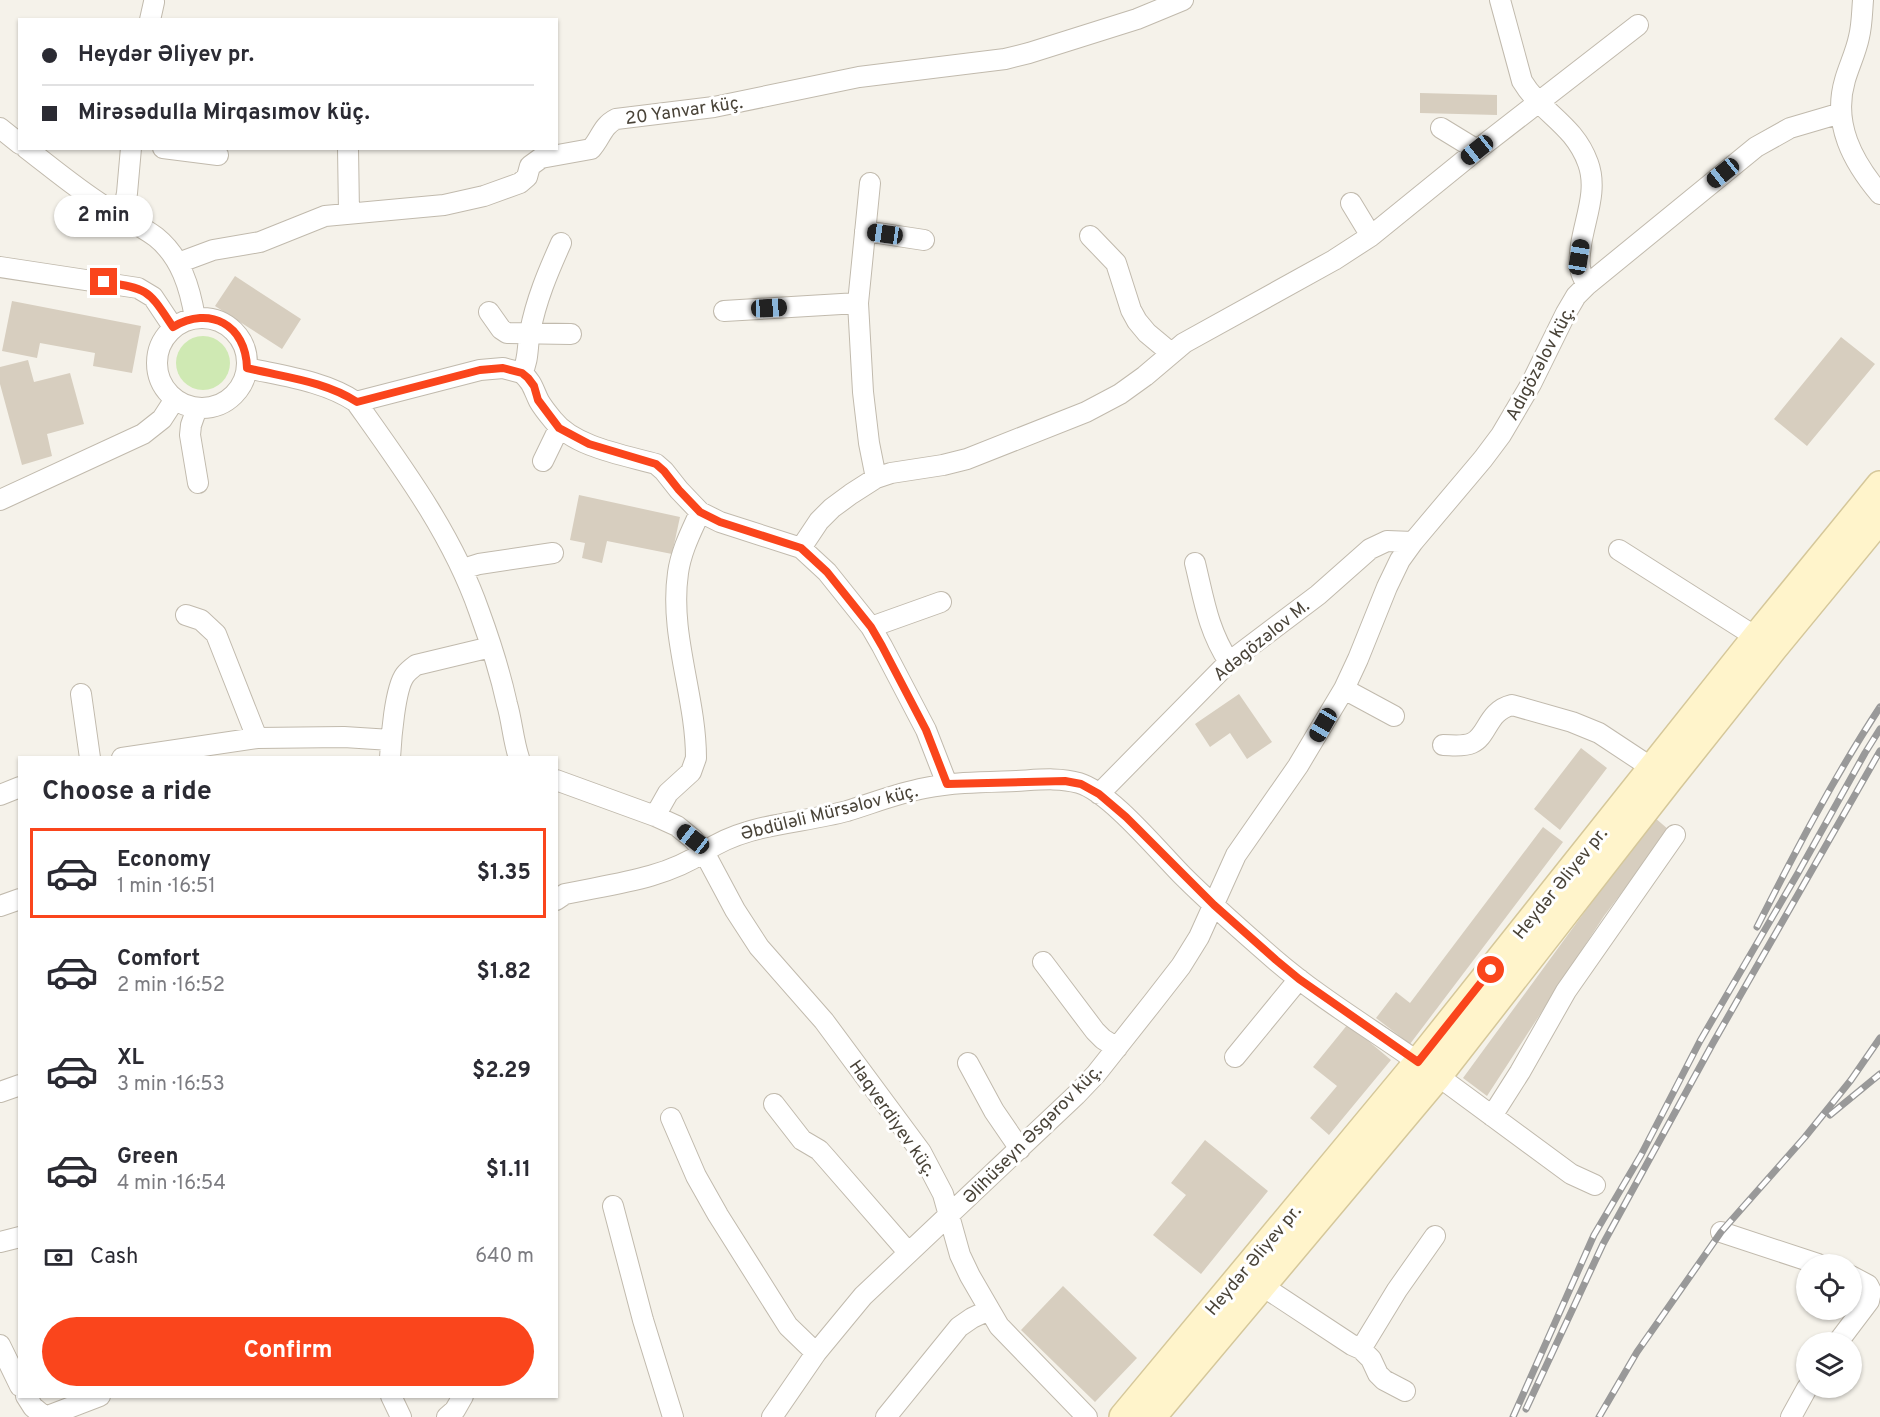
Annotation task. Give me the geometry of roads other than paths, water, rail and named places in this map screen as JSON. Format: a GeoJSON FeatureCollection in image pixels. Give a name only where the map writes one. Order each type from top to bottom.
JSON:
{"type":"FeatureCollection","features":[{"type":"Feature","properties":{"kind":"main road","name":"Heydər Əliyev pr."},"geometry":{"type":"LineString","coordinates":[[1152,1417],[1261,1285],[1428,1069],[1652,768],[1880,485]]}},
{"type":"Feature","properties":{"kind":"main road","name":"Heydər Əliyev pr."},"geometry":{"type":"LineString","coordinates":[[1123,1417],[1428,1069],[1668,781],[1880,519]]}},
{"type":"Feature","properties":{"kind":"street","name":"20 Yanvar küç."},"geometry":{"type":"LineString","coordinates":[[178,263],[213,250],[260,242],[325,216],[444,205],[510,188],[527,177],[530,166],[542,158],[591,149],[608,123],[616,119],[714,107],[859,77],[1005,59],[1137,19],[1183,0]]}},
{"type":"Feature","properties":{"kind":"street"},"geometry":{"type":"LineString","coordinates":[[1500,0],[1522,81],[1538,102],[1569,130],[1588,163],[1592,195],[1579,257],[1580,271],[1587,285]]}},
{"type":"Feature","properties":{"kind":"street"},"geometry":{"type":"LineString","coordinates":[[1863,0],[1860,36],[1844,81],[1841,113],[1844,135],[1851,151],[1865,176],[1880,194]]}},
{"type":"Feature","properties":{"kind":"street"},"geometry":{"type":"LineString","coordinates":[[801,548],[819,521],[832,508],[876,478],[891,473],[967,459],[1058,424],[1120,394],[1184,343],[1311,274],[1371,236],[1638,25]]}},
{"type":"Feature","properties":{"kind":"street","name":"Adıgözəlov küç."},"geometry":{"type":"LineString","coordinates":[[1413,542],[1501,435],[1531,384],[1576,296],[1756,147],[1797,126],[1841,113]]}},
{"type":"Feature","properties":{"kind":"street"},"geometry":{"type":"LineString","coordinates":[[0,128],[18,142]]}},
{"type":"Feature","properties":{"kind":"street"},"geometry":{"type":"LineString","coordinates":[[1441,129],[1477,150]]}},
{"type":"Feature","properties":{"kind":"street"},"geometry":{"type":"LineString","coordinates":[[29,150],[103,205],[156,237],[178,263],[190,291],[195,318]]}},
{"type":"Feature","properties":{"kind":"street"},"geometry":{"type":"LineString","coordinates":[[122,217],[131,150]]}},
{"type":"Feature","properties":{"kind":"street"},"geometry":{"type":"LineString","coordinates":[[179,150],[218,155]]}},
{"type":"Feature","properties":{"kind":"street"},"geometry":{"type":"LineString","coordinates":[[348,150],[349,213]]}},
{"type":"Feature","properties":{"kind":"street"},"geometry":{"type":"LineString","coordinates":[[870,183],[858,303],[864,402],[876,478]]}},
{"type":"Feature","properties":{"kind":"street"},"geometry":{"type":"LineString","coordinates":[[1351,203],[1371,236]]}},
{"type":"Feature","properties":{"kind":"street"},"geometry":{"type":"LineString","coordinates":[[865,231],[924,240]]}},
{"type":"Feature","properties":{"kind":"street"},"geometry":{"type":"LineString","coordinates":[[1090,236],[1116,263],[1137,321],[1147,333],[1171,353]]}},
{"type":"Feature","properties":{"kind":"street"},"geometry":{"type":"LineString","coordinates":[[522,373],[526,365],[529,334],[542,285],[561,243]]}},
{"type":"Feature","properties":{"kind":"street"},"geometry":{"type":"LineString","coordinates":[[0,267],[138,288],[153,297],[173,327]]}},
{"type":"Feature","properties":{"kind":"street"},"geometry":{"type":"LineString","coordinates":[[724,311],[858,303]]}},
{"type":"Feature","properties":{"kind":"street"},"geometry":{"type":"LineString","coordinates":[[489,312],[501,329],[514,334],[571,334]]}},
{"type":"Feature","properties":{"kind":"street"},"geometry":{"type":"LineString","coordinates":[[195,318],[207,318],[229,326],[243,345],[246,356],[247,368],[238,390],[220,405],[208,408],[185,405],[175,399],[166,391],[157,370],[159,346],[165,336],[173,327],[195,318]]}},
{"type":"Feature","properties":{"kind":"street"},"geometry":{"type":"LineString","coordinates":[[247,368],[324,387],[357,402],[418,490],[463,569],[491,647],[519,756]]}},
{"type":"Feature","properties":{"kind":"street"},"geometry":{"type":"LineString","coordinates":[[357,402],[480,370],[503,368],[522,373],[534,386],[538,400],[559,428],[589,444],[656,464],[700,512],[720,522],[801,548],[827,572],[871,627],[926,730],[947,784]]}},
{"type":"Feature","properties":{"kind":"street"},"geometry":{"type":"LineString","coordinates":[[0,500],[143,434],[162,419],[175,399]]}},
{"type":"Feature","properties":{"kind":"street"},"geometry":{"type":"LineString","coordinates":[[197,408],[190,435],[198,483]]}},
{"type":"Feature","properties":{"kind":"street"},"geometry":{"type":"LineString","coordinates":[[543,461],[559,428]]}},
{"type":"Feature","properties":{"kind":"street"},"geometry":{"type":"LineString","coordinates":[[655,816],[668,793],[691,772],[696,758],[675,604],[678,572],[684,548],[700,512]]}},
{"type":"Feature","properties":{"kind":"street","name":"Adəgözəlov M."},"geometry":{"type":"LineString","coordinates":[[1099,794],[1229,662],[1318,595],[1370,549],[1387,541],[1413,542]]}},
{"type":"Feature","properties":{"kind":"street","name":"Əlihüseyn Əsgərov küç."},"geometry":{"type":"LineString","coordinates":[[772,1417],[816,1353],[863,1296],[1020,1149],[1096,1074],[1181,966],[1199,937],[1236,855],[1298,766],[1344,689],[1387,587],[1400,560],[1413,542]]}},
{"type":"Feature","properties":{"kind":"street"},"geometry":{"type":"LineString","coordinates":[[1619,550],[1756,637]]}},
{"type":"Feature","properties":{"kind":"street"},"geometry":{"type":"LineString","coordinates":[[463,569],[479,564],[554,553]]}},
{"type":"Feature","properties":{"kind":"street"},"geometry":{"type":"LineString","coordinates":[[1195,563],[1211,629],[1217,644],[1229,662]]}},
{"type":"Feature","properties":{"kind":"street"},"geometry":{"type":"LineString","coordinates":[[871,627],[941,602]]}},
{"type":"Feature","properties":{"kind":"street"},"geometry":{"type":"LineString","coordinates":[[186,615],[201,620],[216,634],[257,738]]}},
{"type":"Feature","properties":{"kind":"street"},"geometry":{"type":"LineString","coordinates":[[136,756],[257,738],[344,737],[390,749],[401,683],[406,673],[416,665],[491,647]]}},
{"type":"Feature","properties":{"kind":"street"},"geometry":{"type":"LineString","coordinates":[[1344,689],[1394,716]]}},
{"type":"Feature","properties":{"kind":"street"},"geometry":{"type":"LineString","coordinates":[[81,694],[90,756]]}},
{"type":"Feature","properties":{"kind":"street"},"geometry":{"type":"LineString","coordinates":[[1443,745],[1467,745],[1475,742],[1495,714],[1503,707],[1512,705],[1572,722],[1599,733],[1652,768]]}},
{"type":"Feature","properties":{"kind":"street"},"geometry":{"type":"LineString","coordinates":[[558,781],[655,816],[676,826],[693,839],[704,852]]}},
{"type":"Feature","properties":{"kind":"street","name":"Əbdüləli Mürsəlov küç."},"geometry":{"type":"LineString","coordinates":[[558,899],[565,894],[661,873],[680,866],[717,843],[735,835],[769,826],[829,816],[896,795],[947,784],[1065,781],[1081,784],[1099,794],[1126,817],[1214,905],[1299,979],[1428,1069],[1571,1174],[1595,1185]]}},
{"type":"Feature","properties":{"kind":"street"},"geometry":{"type":"LineString","coordinates":[[0,795],[18,788]]}},
{"type":"Feature","properties":{"kind":"street"},"geometry":{"type":"LineString","coordinates":[[1492,1116],[1566,991],[1675,835]]}},
{"type":"Feature","properties":{"kind":"street","name":"Haqverdiyev küç."},"geometry":{"type":"LineString","coordinates":[[704,852],[735,910],[755,941],[824,1021],[921,1152],[943,1194],[960,1255],[999,1326],[1077,1414]]}},
{"type":"Feature","properties":{"kind":"street"},"geometry":{"type":"LineString","coordinates":[[0,906],[18,900]]}},
{"type":"Feature","properties":{"kind":"street"},"geometry":{"type":"LineString","coordinates":[[1043,962],[1095,1030],[1103,1039],[1117,1048]]}},
{"type":"Feature","properties":{"kind":"street"},"geometry":{"type":"LineString","coordinates":[[1235,1057],[1299,979]]}},
{"type":"Feature","properties":{"kind":"street"},"geometry":{"type":"LineString","coordinates":[[968,1063],[994,1111],[1020,1149]]}},
{"type":"Feature","properties":{"kind":"street"},"geometry":{"type":"LineString","coordinates":[[0,1092],[18,1085]]}},
{"type":"Feature","properties":{"kind":"street"},"geometry":{"type":"LineString","coordinates":[[774,1104],[802,1140],[819,1150],[828,1159],[908,1252]]}},
{"type":"Feature","properties":{"kind":"street"},"geometry":{"type":"LineString","coordinates":[[671,1118],[696,1176],[718,1215],[788,1326],[816,1353]]}},
{"type":"Feature","properties":{"kind":"street"},"geometry":{"type":"LineString","coordinates":[[614,1206],[646,1332],[673,1417]]}},
{"type":"Feature","properties":{"kind":"street"},"geometry":{"type":"LineString","coordinates":[[1721,1232],[1796,1257]]}},
{"type":"Feature","properties":{"kind":"street"},"geometry":{"type":"LineString","coordinates":[[1361,1348],[1396,1290],[1435,1236]]}},
{"type":"Feature","properties":{"kind":"street"},"geometry":{"type":"LineString","coordinates":[[0,1242],[18,1238]]}},
{"type":"Feature","properties":{"kind":"street"},"geometry":{"type":"LineString","coordinates":[[1862,1282],[1868,1285],[1871,1291],[1869,1301],[1862,1310]]}},
{"type":"Feature","properties":{"kind":"street"},"geometry":{"type":"LineString","coordinates":[[1261,1285],[1352,1346],[1361,1348],[1384,1380],[1405,1391]]}},
{"type":"Feature","properties":{"kind":"street"},"geometry":{"type":"LineString","coordinates":[[886,1417],[959,1327],[989,1310]]}},
{"type":"Feature","properties":{"kind":"street"},"geometry":{"type":"LineString","coordinates":[[1846,1332],[1855,1320]]}},
{"type":"Feature","properties":{"kind":"street"},"geometry":{"type":"LineString","coordinates":[[0,1345],[18,1382]]}},
{"type":"Feature","properties":{"kind":"street"},"geometry":{"type":"LineString","coordinates":[[27,1398],[33,1407],[45,1417],[95,1398]]}},
{"type":"Feature","properties":{"kind":"street"},"geometry":{"type":"LineString","coordinates":[[392,1398],[401,1417]]}},
{"type":"Feature","properties":{"kind":"street"},"geometry":{"type":"LineString","coordinates":[[447,1417],[462,1398]]}},
{"type":"Feature","properties":{"kind":"street"},"geometry":{"type":"LineString","coordinates":[[1791,1417],[1801,1398]]}},
{"type":"Feature","properties":{"kind":"railway"},"geometry":{"type":"LineString","coordinates":[[1757,927],[1800,843],[1880,707]]}},
{"type":"Feature","properties":{"kind":"railway"},"geometry":{"type":"LineString","coordinates":[[1513,1417],[1594,1235],[1641,1155],[1700,1041],[1880,729]]}},
{"type":"Feature","properties":{"kind":"railway"},"geometry":{"type":"LineString","coordinates":[[1526,1409],[1603,1244],[1713,1043],[1880,751]]}},
{"type":"Feature","properties":{"kind":"railway"},"geometry":{"type":"LineString","coordinates":[[1599,1417],[1637,1352],[1721,1232],[1805,1137],[1851,1080],[1880,1038]]}},
{"type":"Feature","properties":{"kind":"railway"},"geometry":{"type":"LineString","coordinates":[[1830,1115],[1880,1074]]}}]}
